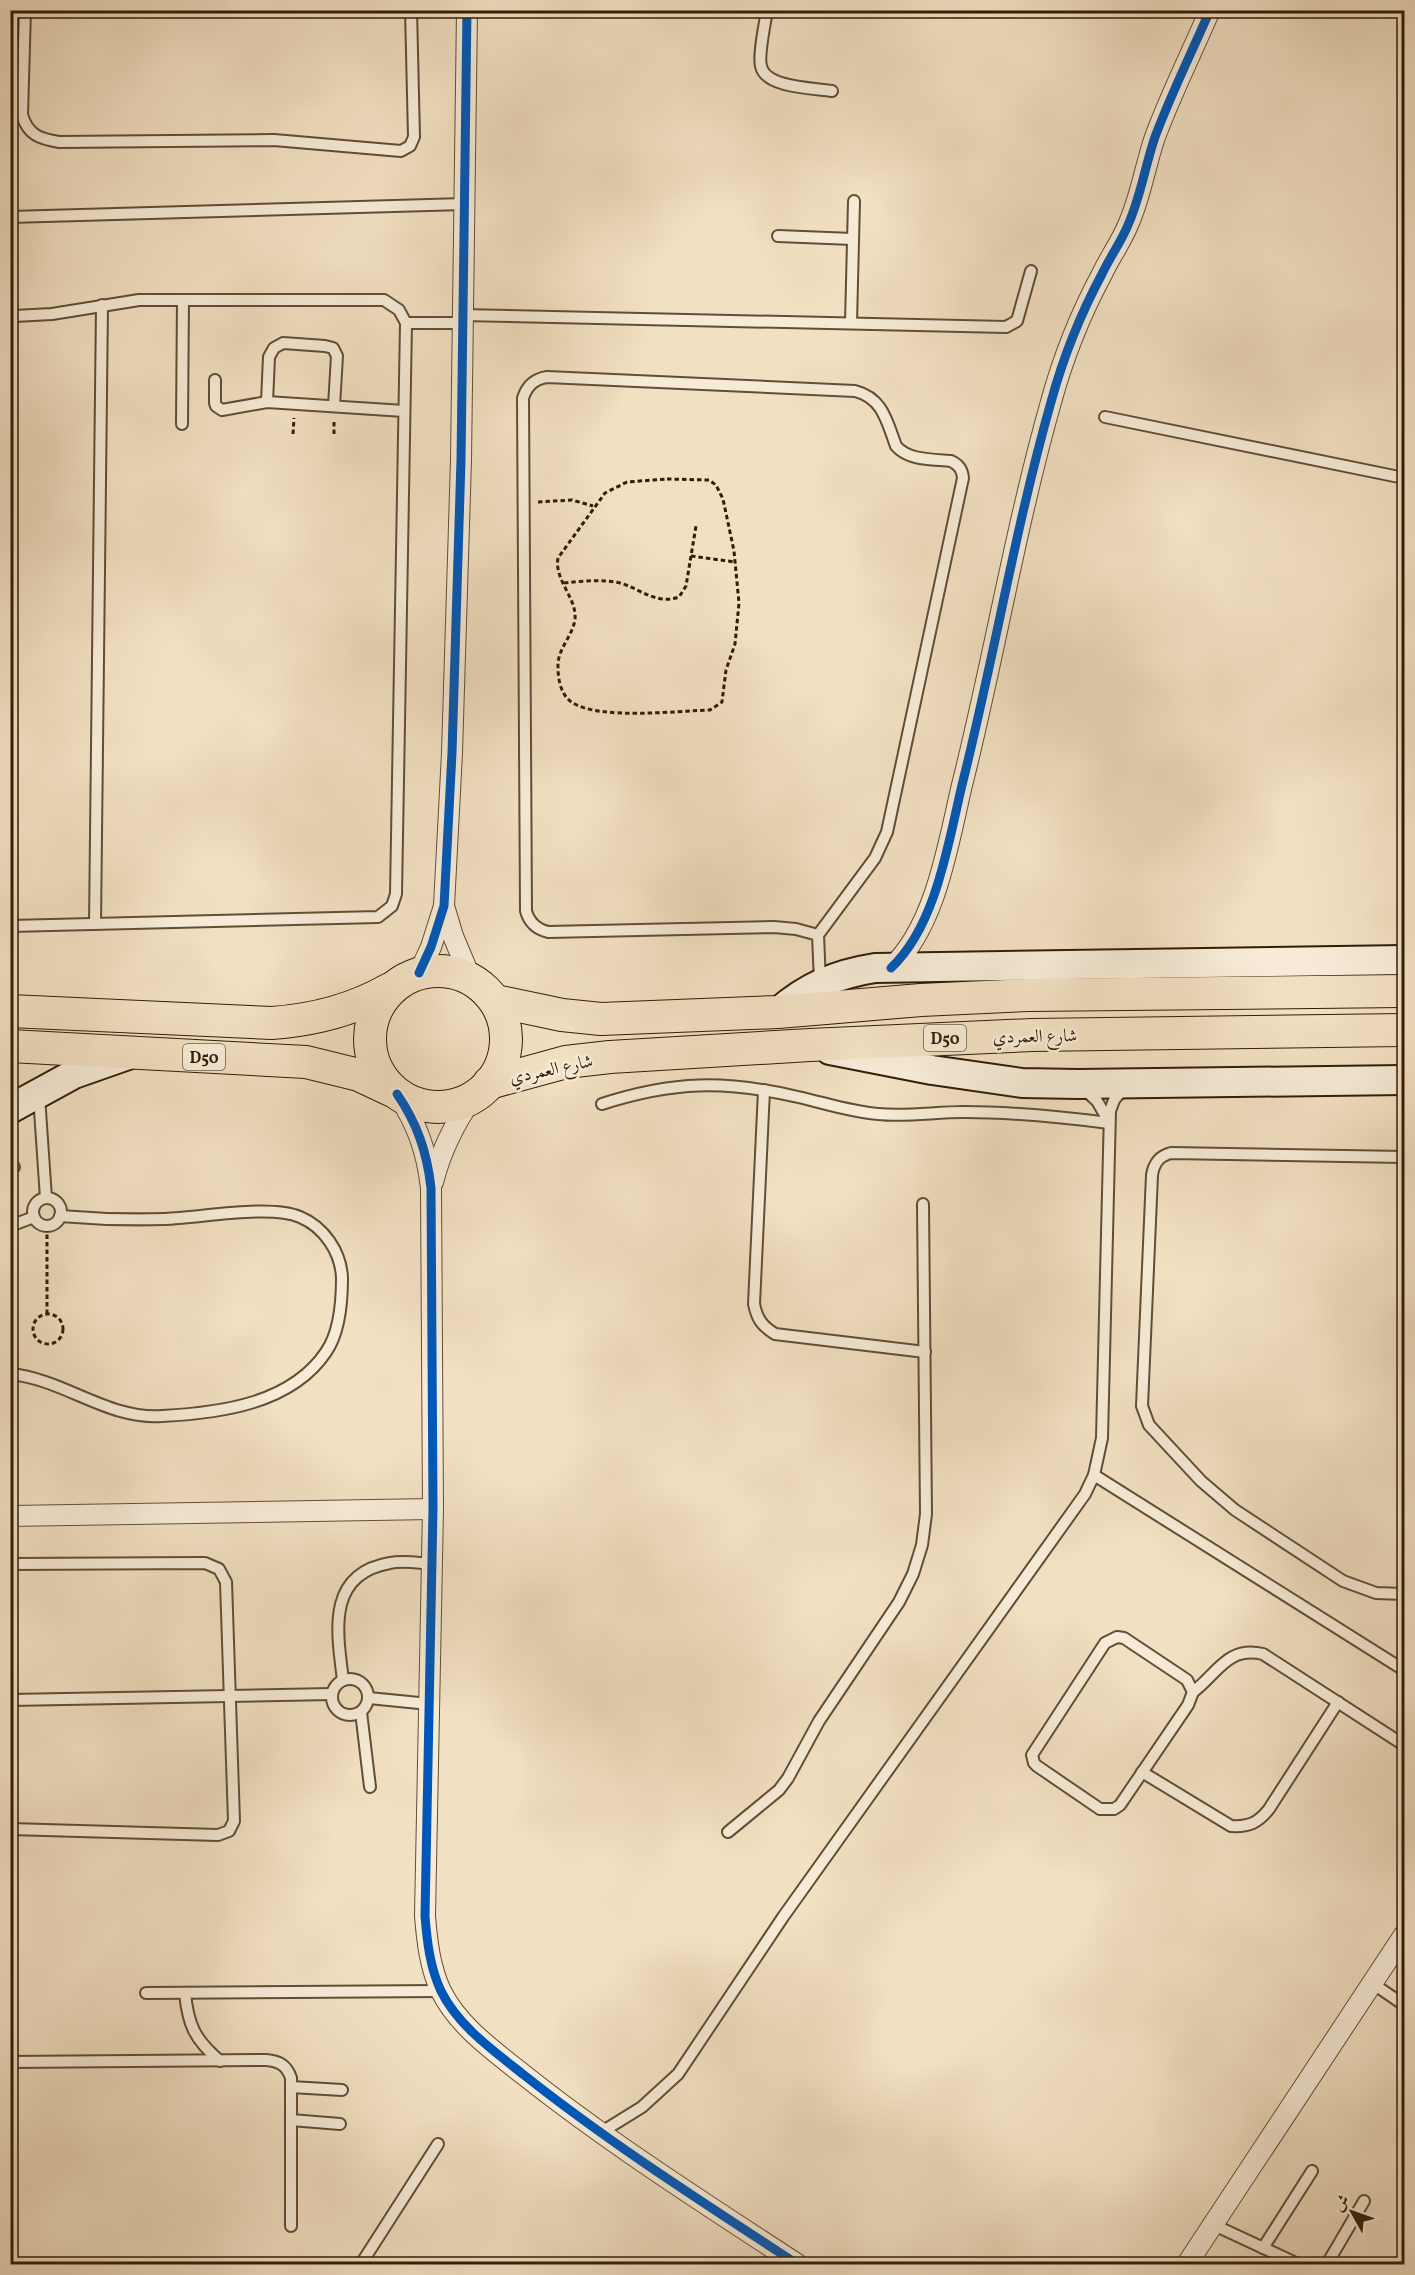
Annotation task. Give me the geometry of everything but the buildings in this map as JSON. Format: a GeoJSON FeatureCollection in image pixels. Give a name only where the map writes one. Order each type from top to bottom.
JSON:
{"type":"FeatureCollection","features":[{"type":"Feature","properties":{"kind":"main road"},"geometry":{"type":"LineString","coordinates":[[446,971],[471,979],[495,1000],[505,1024],[505,1049],[497,1073],[481,1090],[448,1106],[434,1107],[414,1103],[395,1092],[375,1068],[369,1040],[375,1012],[391,988],[419,973],[446,971]]}},
{"type":"Feature","properties":{"kind":"main road","name":"D50"},"geometry":{"type":"LineString","coordinates":[[10,1011],[272,1023],[334,1013],[373,999],[391,988]]}},
{"type":"Feature","properties":{"kind":"main road","name":"D50"},"geometry":{"type":"LineString","coordinates":[[495,1000],[562,1015],[601,1019],[778,1012],[921,1000],[1028,995],[1404,991]]}},
{"type":"Feature","properties":{"kind":"main road","name":"شارع العمردي"},"geometry":{"type":"LineString","coordinates":[[481,1090],[566,1062],[610,1057],[1032,1035],[1404,1030]]}},
{"type":"Feature","properties":{"kind":"main road","name":"D50"},"geometry":{"type":"LineString","coordinates":[[10,1046],[306,1062],[359,1075],[395,1092]]}},
{"type":"Feature","properties":{"kind":"street"},"geometry":{"type":"LineString","coordinates":[[419,973],[434,940],[444,906],[458,606],[467,10]]}},
{"type":"Feature","properties":{"kind":"street"},"geometry":{"type":"LineString","coordinates":[[891,968],[908,950],[921,929],[948,845],[970,756],[1005,586],[1054,391],[1087,304],[1128,227],[1155,137],[1210,10]]}},
{"type":"Feature","properties":{"kind":"street"},"geometry":{"type":"LineString","coordinates":[[444,906],[455,943],[471,979]]}},
{"type":"Feature","properties":{"kind":"street"},"geometry":{"type":"LineString","coordinates":[[921,929],[926,951],[940,967]]}},
{"type":"Feature","properties":{"kind":"street"},"geometry":{"type":"LineString","coordinates":[[778,1012],[791,1000],[820,982],[856,971],[891,968],[1404,960]]}},
{"type":"Feature","properties":{"kind":"street"},"geometry":{"type":"LineString","coordinates":[[10,996],[65,1013]]}},
{"type":"Feature","properties":{"kind":"street"},"geometry":{"type":"LineString","coordinates":[[810,1045],[869,1059],[994,1080],[1078,1084],[1404,1080]]}},
{"type":"Feature","properties":{"kind":"street"},"geometry":{"type":"LineString","coordinates":[[10,1109],[74,1074],[132,1054]]}},
{"type":"Feature","properties":{"kind":"street"},"geometry":{"type":"LineString","coordinates":[[431,1188],[451,1131],[481,1090]]}},
{"type":"Feature","properties":{"kind":"street"},"geometry":{"type":"LineString","coordinates":[[395,1092],[421,1138],[431,1188],[434,1509],[425,1916],[431,1962],[441,1991],[453,2010],[514,2067],[600,2133],[797,2265]]}},
{"type":"Feature","properties":{"kind":"street"},"geometry":{"type":"LineString","coordinates":[[10,1516],[434,1509]]}},
{"type":"Feature","properties":{"kind":"street"},"geometry":{"type":"LineString","coordinates":[[1194,2263],[1214,2225],[1404,1935]]}},
{"type":"Feature","properties":{"kind":"lane"},"geometry":{"type":"LineString","coordinates":[[25,10],[22,115],[28,129],[41,139],[59,142],[274,140],[401,151],[410,146],[414,137],[411,10]]}},
{"type":"Feature","properties":{"kind":"lane"},"geometry":{"type":"LineString","coordinates":[[767,10],[760,65],[765,75],[779,83],[832,91]]}},
{"type":"Feature","properties":{"kind":"lane"},"geometry":{"type":"LineString","coordinates":[[851,323],[854,201]]}},
{"type":"Feature","properties":{"kind":"lane"},"geometry":{"type":"LineString","coordinates":[[10,218],[464,204]]}},
{"type":"Feature","properties":{"kind":"lane"},"geometry":{"type":"LineString","coordinates":[[778,236],[853,239]]}},
{"type":"Feature","properties":{"kind":"lane"},"geometry":{"type":"LineString","coordinates":[[406,323],[462,319],[1010,326],[1019,317],[1030,271]]}},
{"type":"Feature","properties":{"kind":"lane"},"geometry":{"type":"LineString","coordinates":[[10,926],[378,917],[392,906],[396,882],[406,323],[399,310],[384,300],[139,300],[62,313],[14,316]]}},
{"type":"Feature","properties":{"kind":"lane"},"geometry":{"type":"LineString","coordinates":[[182,424],[183,300]]}},
{"type":"Feature","properties":{"kind":"lane"},"geometry":{"type":"LineString","coordinates":[[95,924],[102,305]]}},
{"type":"Feature","properties":{"kind":"lane"},"geometry":{"type":"LineString","coordinates":[[267,402],[269,357],[274,348],[283,343],[333,348],[337,356],[334,406]]}},
{"type":"Feature","properties":{"kind":"lane"},"geometry":{"type":"LineString","coordinates":[[818,935],[796,929],[774,927],[548,932],[538,928],[530,921],[526,911],[523,398],[531,384],[547,377],[855,391],[870,397],[881,409],[900,451],[912,457],[951,461],[960,467],[963,478],[887,832],[874,858],[818,935],[820,982]]}},
{"type":"Feature","properties":{"kind":"lane"},"geometry":{"type":"LineString","coordinates":[[215,380],[215,403],[219,409],[226,410],[267,402],[404,411]]}},
{"type":"Feature","properties":{"kind":"lane"},"geometry":{"type":"LineString","coordinates":[[1106,417],[1404,478]]}},
{"type":"Feature","properties":{"kind":"lane"},"geometry":{"type":"LineString","coordinates":[[600,2133],[642,2107],[678,2074],[783,1917],[1085,1494],[1094,1475],[1102,1438],[1110,1111],[1121,1090],[1131,1083]]}},
{"type":"Feature","properties":{"kind":"lane"},"geometry":{"type":"LineString","coordinates":[[1078,1084],[1097,1101],[1109,1123]]}},
{"type":"Feature","properties":{"kind":"lane"},"geometry":{"type":"LineString","coordinates":[[602,1104],[640,1092],[679,1085],[719,1085],[764,1090],[839,1108],[878,1114],[965,1112],[1057,1117],[1109,1123]]}},
{"type":"Feature","properties":{"kind":"lane"},"geometry":{"type":"LineString","coordinates":[[764,1090],[754,1304],[756,1317],[764,1327],[775,1334],[925,1352]]}},
{"type":"Feature","properties":{"kind":"lane"},"geometry":{"type":"LineString","coordinates":[[39,1094],[46,1198]]}},
{"type":"Feature","properties":{"kind":"lane"},"geometry":{"type":"LineString","coordinates":[[1404,1157],[1171,1153],[1157,1160],[1152,1175],[1142,1406],[1149,1425],[1201,1481],[1234,1510],[1343,1581],[1376,1593],[1404,1594]]}},
{"type":"Feature","properties":{"kind":"lane"},"geometry":{"type":"LineString","coordinates":[[46,1198],[58,1203],[60,1216],[55,1223],[47,1226],[39,1224],[34,1217],[35,1204],[46,1198]]}},
{"type":"Feature","properties":{"kind":"lane"},"geometry":{"type":"LineString","coordinates":[[728,1832],[779,1790],[788,1778],[819,1722],[899,1602],[913,1574],[922,1545],[926,1514],[923,1204]]}},
{"type":"Feature","properties":{"kind":"lane"},"geometry":{"type":"LineString","coordinates":[[10,1374],[40,1379],[113,1409],[136,1415],[160,1417],[213,1412],[240,1407],[267,1398],[291,1384],[314,1367],[327,1350],[335,1332],[340,1311],[342,1271],[336,1252],[326,1236],[312,1223],[299,1217],[286,1213],[235,1213],[165,1219],[60,1216]]}},
{"type":"Feature","properties":{"kind":"lane"},"geometry":{"type":"LineString","coordinates":[[10,1227],[34,1217]]}},
{"type":"Feature","properties":{"kind":"lane"},"geometry":{"type":"LineString","coordinates":[[1094,1475],[1404,1670]]}},
{"type":"Feature","properties":{"kind":"lane"},"geometry":{"type":"LineString","coordinates":[[343,1680],[337,1617],[341,1600],[350,1586],[362,1574],[376,1566],[392,1562],[432,1564]]}},
{"type":"Feature","properties":{"kind":"lane"},"geometry":{"type":"LineString","coordinates":[[10,1564],[213,1565],[219,1569],[226,1582],[234,1821],[229,1832],[213,1835],[10,1829]]}},
{"type":"Feature","properties":{"kind":"lane"},"geometry":{"type":"LineString","coordinates":[[1124,1638],[1186,1680],[1192,1692],[1192,1699],[1142,1772],[1120,1805],[1107,1811],[1100,1809],[1037,1766],[1032,1755],[1101,1649],[1110,1639],[1124,1638]]}},
{"type":"Feature","properties":{"kind":"lane"},"geometry":{"type":"LineString","coordinates":[[1192,1692],[1225,1661],[1237,1653],[1250,1651],[1263,1654],[1404,1745]]}},
{"type":"Feature","properties":{"kind":"lane"},"geometry":{"type":"LineString","coordinates":[[352,1678],[367,1688],[369,1698],[366,1706],[353,1716],[344,1715],[332,1703],[335,1686],[343,1680],[352,1678]]}},
{"type":"Feature","properties":{"kind":"lane"},"geometry":{"type":"LineString","coordinates":[[10,1700],[332,1694]]}},
{"type":"Feature","properties":{"kind":"lane"},"geometry":{"type":"LineString","coordinates":[[369,1698],[429,1704]]}},
{"type":"Feature","properties":{"kind":"lane"},"geometry":{"type":"LineString","coordinates":[[1142,1772],[1231,1826],[1246,1827],[1260,1821],[1269,1809],[1338,1702]]}},
{"type":"Feature","properties":{"kind":"lane"},"geometry":{"type":"LineString","coordinates":[[361,1712],[370,1787]]}},
{"type":"Feature","properties":{"kind":"lane"},"geometry":{"type":"LineString","coordinates":[[1372,1983],[1404,2005]]}},
{"type":"Feature","properties":{"kind":"lane"},"geometry":{"type":"LineString","coordinates":[[147,1993],[441,1991]]}},
{"type":"Feature","properties":{"kind":"lane"},"geometry":{"type":"LineString","coordinates":[[185,1993],[187,2013],[193,2032],[205,2048],[220,2061]]}},
{"type":"Feature","properties":{"kind":"lane"},"geometry":{"type":"LineString","coordinates":[[10,2062],[275,2060],[282,2064],[288,2070],[291,2078],[291,2226]]}},
{"type":"Feature","properties":{"kind":"lane"},"geometry":{"type":"LineString","coordinates":[[291,2087],[342,2090]]}},
{"type":"Feature","properties":{"kind":"lane"},"geometry":{"type":"LineString","coordinates":[[291,2120],[340,2124]]}},
{"type":"Feature","properties":{"kind":"lane"},"geometry":{"type":"LineString","coordinates":[[361,2265],[438,2144]]}},
{"type":"Feature","properties":{"kind":"lane"},"geometry":{"type":"LineString","coordinates":[[1263,2248],[1312,2170]]}},
{"type":"Feature","properties":{"kind":"lane"},"geometry":{"type":"LineString","coordinates":[[1327,2265],[1364,2201]]}},
{"type":"Feature","properties":{"kind":"lane"},"geometry":{"type":"LineString","coordinates":[[1214,2225],[1298,2265]]}},
{"type":"Feature","properties":{"kind":"path"},"geometry":{"type":"LineString","coordinates":[[667,479],[709,480],[716,485],[723,499],[735,562],[739,603],[735,644],[726,670],[722,702],[710,710],[601,712],[582,707],[567,698],[560,684],[558,660],[572,628],[575,614],[558,568],[558,558],[594,507],[605,493],[627,482],[667,479]]}},
{"type":"Feature","properties":{"kind":"path"},"geometry":{"type":"LineString","coordinates":[[524,502],[572,501],[594,507]]}},
{"type":"Feature","properties":{"kind":"path"},"geometry":{"type":"LineString","coordinates":[[564,583],[593,580],[618,582],[654,597],[671,600],[679,597],[686,586],[696,526]]}},
{"type":"Feature","properties":{"kind":"path"},"geometry":{"type":"LineString","coordinates":[[691,556],[735,562]]}},
{"type":"Feature","properties":{"kind":"path"},"geometry":{"type":"LineString","coordinates":[[47,1226],[47,1314]]}},
{"type":"Feature","properties":{"kind":"path"},"geometry":{"type":"LineString","coordinates":[[47,1314],[55,1315],[61,1320],[64,1328],[57,1342],[50,1345],[42,1343],[33,1331],[34,1323],[39,1317],[47,1314]]}},
{"type":"Feature","properties":{"kind":"cycle path"},"geometry":{"type":"LineString","coordinates":[[419,973],[431,947],[444,906],[452,753],[461,460],[467,10]]}},
{"type":"Feature","properties":{"kind":"cycle path"},"geometry":{"type":"LineString","coordinates":[[891,968],[919,930],[938,883],[974,737],[1026,498],[1061,369],[1086,305],[1128,225],[1155,137],[1210,10]]}},
{"type":"Feature","properties":{"kind":"cycle path"},"geometry":{"type":"LineString","coordinates":[[397,1094],[420,1138],[431,1188],[433,1509],[425,1916],[430,1954],[437,1982],[457,2016],[489,2048],[624,2149],[797,2264]]}}]}
